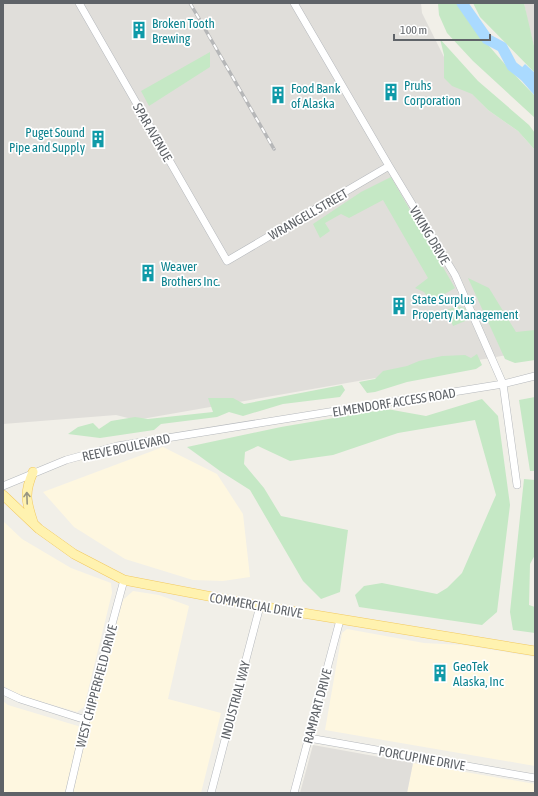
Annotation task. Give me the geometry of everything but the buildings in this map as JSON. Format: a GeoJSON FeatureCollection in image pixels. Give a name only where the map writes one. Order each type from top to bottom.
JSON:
{"type":"FeatureCollection","features":[{"type":"Feature","properties":{"kind":"main road"},"geometry":{"type":"LineString","coordinates":[[33,472],[28,484],[26,501],[33,524]]}},
{"type":"Feature","properties":{"kind":"main road","name":"COMMERCIAL DRIVE"},"geometry":{"type":"LineString","coordinates":[[3,495],[33,524],[74,554],[124,580],[340,620],[535,651]]}},
{"type":"Feature","properties":{"kind":"street","name":"SPAR AVENUE"},"geometry":{"type":"LineString","coordinates":[[79,3],[227,261]]}},
{"type":"Feature","properties":{"kind":"street","name":"VIKING DRIVE"},"geometry":{"type":"LineString","coordinates":[[294,3],[389,166],[455,275],[503,384],[517,486]]}},
{"type":"Feature","properties":{"kind":"street","name":"WRANGELL STREET"},"geometry":{"type":"LineString","coordinates":[[227,261],[389,166]]}},
{"type":"Feature","properties":{"kind":"street","name":"ELMENDORF ACCESS ROAD"},"geometry":{"type":"LineString","coordinates":[[253,424],[503,384],[535,376]]}},
{"type":"Feature","properties":{"kind":"street","name":"REEVE BOULEVARD"},"geometry":{"type":"LineString","coordinates":[[3,486],[33,472],[66,460],[117,446],[253,424]]}},
{"type":"Feature","properties":{"kind":"street","name":"WEST CHIPPERFIELD DRIVE"},"geometry":{"type":"LineString","coordinates":[[69,793],[86,720],[124,580]]}},
{"type":"Feature","properties":{"kind":"street","name":"INDUSTRIAL WAY"},"geometry":{"type":"LineString","coordinates":[[211,793],[260,606]]}},
{"type":"Feature","properties":{"kind":"street","name":"RAMPART DRIVE"},"geometry":{"type":"LineString","coordinates":[[294,793],[340,620]]}},
{"type":"Feature","properties":{"kind":"street"},"geometry":{"type":"LineString","coordinates":[[3,691],[20,699],[86,720]]}},
{"type":"Feature","properties":{"kind":"street","name":"PORCUPINE DRIVE"},"geometry":{"type":"LineString","coordinates":[[309,738],[535,778]]}},
{"type":"Feature","properties":{"kind":"shaded area"},"geometry":{"type":"Polygon","coordinates":[[[3,3],[421,3],[422,13],[452,73],[488,110],[518,131],[535,150],[535,350],[136,420],[116,415],[3,424],[3,3]]]}},
{"type":"Feature","properties":{"kind":"shaded area"},"geometry":{"type":"Polygon","coordinates":[[[524,3],[535,3],[535,50],[528,23],[524,3]]]}},
{"type":"Feature","properties":{"kind":"shaded area"},"geometry":{"type":"Polygon","coordinates":[[[163,447],[217,474],[243,514],[250,577],[223,581],[193,580],[125,559],[74,527],[43,492],[163,447]]]}},
{"type":"Feature","properties":{"kind":"shaded area"},"geometry":{"type":"Polygon","coordinates":[[[3,521],[22,539],[71,568],[111,583],[112,593],[84,707],[77,712],[22,696],[3,686],[3,521]]]}},
{"type":"Feature","properties":{"kind":"shaded area"},"geometry":{"type":"Polygon","coordinates":[[[133,591],[159,595],[189,606],[168,699],[221,713],[201,793],[3,793],[3,701],[8,705],[88,729],[123,600],[133,591]]]}},
{"type":"Feature","properties":{"kind":"shaded area"},"geometry":{"type":"Polygon","coordinates":[[[347,629],[424,643],[463,645],[535,657],[535,766],[325,730],[342,633],[347,629]]]}},
{"type":"Feature","properties":{"kind":"shaded area"},"geometry":{"type":"Polygon","coordinates":[[[313,745],[413,763],[407,793],[300,793],[313,745]]]}},
{"type":"Feature","properties":{"kind":"shaded area"},"geometry":{"type":"Polygon","coordinates":[[[413,763],[535,784],[535,793],[407,793],[413,763]]]}},
{"type":"Feature","properties":{"kind":"green space"},"geometry":{"type":"Polygon","coordinates":[[[438,3],[459,3],[484,40],[535,96],[535,118],[473,61],[447,33],[439,15],[438,3]]]}},
{"type":"Feature","properties":{"kind":"green space"},"geometry":{"type":"Polygon","coordinates":[[[473,3],[524,3],[535,50],[535,73],[480,17],[473,3]]]}},
{"type":"Feature","properties":{"kind":"green space"},"geometry":{"type":"Polygon","coordinates":[[[440,39],[478,81],[529,125],[535,133],[535,150],[518,131],[488,110],[472,94],[452,86],[444,78],[444,55],[440,39]]]}},
{"type":"Feature","properties":{"kind":"green space"},"geometry":{"type":"Polygon","coordinates":[[[210,52],[210,67],[149,106],[141,91],[210,52]]]}},
{"type":"Feature","properties":{"kind":"green space"},"geometry":{"type":"Polygon","coordinates":[[[391,177],[455,288],[431,302],[424,292],[415,288],[428,278],[383,200],[349,218],[341,214],[325,223],[330,231],[320,238],[313,224],[361,192],[391,177]]]}},
{"type":"Feature","properties":{"kind":"green space"},"geometry":{"type":"Polygon","coordinates":[[[468,278],[489,288],[516,332],[535,330],[535,360],[515,363],[505,359],[468,278]]]}},
{"type":"Feature","properties":{"kind":"green space"},"geometry":{"type":"Polygon","coordinates":[[[456,306],[465,308],[470,319],[453,326],[447,310],[456,306]]]}},
{"type":"Feature","properties":{"kind":"green space"},"geometry":{"type":"Polygon","coordinates":[[[477,354],[482,365],[476,369],[407,382],[367,393],[359,382],[375,379],[383,371],[407,366],[419,361],[442,356],[465,355],[471,358],[477,354]]]}},
{"type":"Feature","properties":{"kind":"green space"},"geometry":{"type":"Polygon","coordinates":[[[342,385],[345,390],[340,397],[283,404],[243,416],[229,412],[217,417],[161,424],[154,430],[100,438],[68,434],[78,427],[93,423],[99,429],[111,421],[135,417],[148,419],[213,412],[208,398],[233,398],[244,404],[342,385]]]}},
{"type":"Feature","properties":{"kind":"green space"},"geometry":{"type":"Polygon","coordinates":[[[535,397],[535,471],[530,471],[519,400],[535,397]]]}},
{"type":"Feature","properties":{"kind":"green space"},"geometry":{"type":"Polygon","coordinates":[[[482,399],[498,416],[510,505],[497,612],[482,625],[359,607],[355,595],[364,586],[382,583],[437,594],[447,588],[462,573],[496,495],[475,420],[398,433],[333,455],[290,461],[258,446],[245,452],[244,464],[264,488],[281,516],[348,530],[340,592],[321,599],[303,581],[250,490],[220,471],[187,447],[281,427],[387,409],[426,416],[482,399]]]}},
{"type":"Feature","properties":{"kind":"green space"},"geometry":{"type":"Polygon","coordinates":[[[524,479],[535,480],[535,555],[530,564],[529,605],[535,607],[535,633],[513,630],[510,612],[524,479]]]}},
{"type":"Feature","properties":{"kind":"water"},"geometry":{"type":"Polygon","coordinates":[[[525,64],[535,73],[535,96],[516,74],[525,64]]]}},
{"type":"Feature","properties":{"kind":"waterway"},"geometry":{"type":"LineString","coordinates":[[462,3],[487,39],[502,47],[512,66],[535,84]]}},
{"type":"Feature","properties":{"kind":"railway"},"geometry":{"type":"LineString","coordinates":[[190,3],[274,149]]}},
{"type":"Feature","properties":{"kind":"place","name":"Broken Tooth Brewing"},"geometry":{"type":"Point","coordinates":[139,30]}},
{"type":"Feature","properties":{"kind":"place","name":"Pruhs Corporation"},"geometry":{"type":"Point","coordinates":[391,92]}},
{"type":"Feature","properties":{"kind":"place","name":"Food Bank of Alaska"},"geometry":{"type":"Point","coordinates":[278,95]}},
{"type":"Feature","properties":{"kind":"place","name":"Puget Sound Pipe and Supply"},"geometry":{"type":"Point","coordinates":[98,139]}},
{"type":"Feature","properties":{"kind":"place","name":"Weaver Brothers Inc."},"geometry":{"type":"Point","coordinates":[148,273]}},
{"type":"Feature","properties":{"kind":"place","name":"State Surplus Property Management"},"geometry":{"type":"Point","coordinates":[399,306]}},
{"type":"Feature","properties":{"kind":"place","name":"GeoTek Alaska, Inc"},"geometry":{"type":"Point","coordinates":[440,673]}}]}
